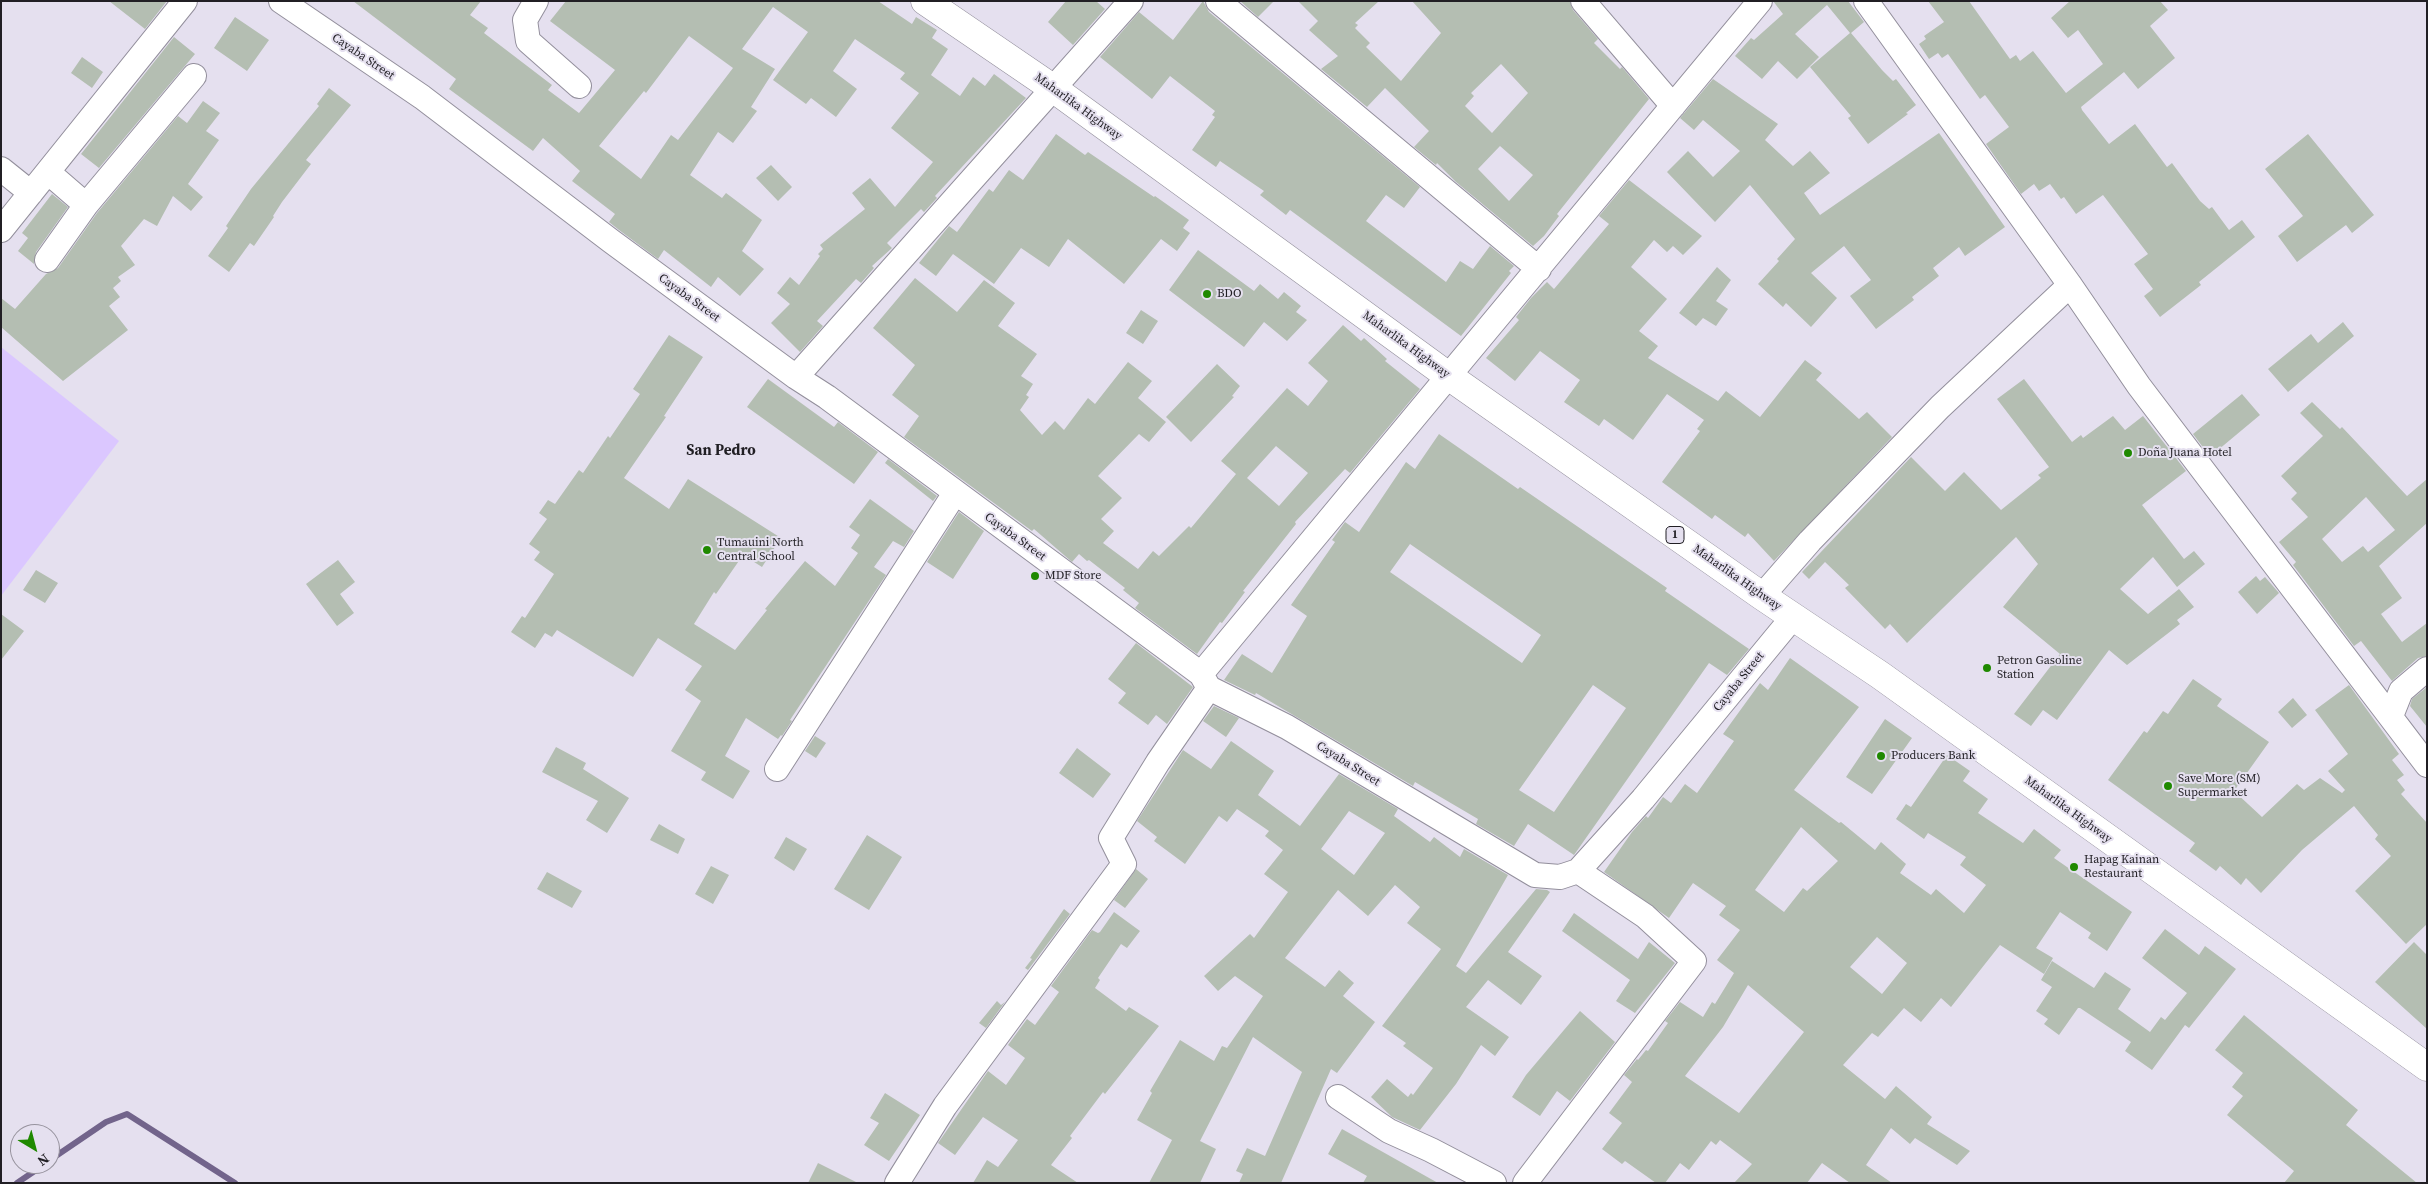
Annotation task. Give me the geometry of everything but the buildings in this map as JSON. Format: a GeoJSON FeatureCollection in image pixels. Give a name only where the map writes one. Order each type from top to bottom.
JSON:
{"type":"FeatureCollection","features":[{"type":"Feature","properties":{"kind":"main road","name":"Maharlika Highway"},"geometry":{"type":"LineString","coordinates":[[925,1],[1054,88],[1447,375],[1762,596],[1880,675],[2427,1067]]}},
{"type":"Feature","properties":{"kind":"street"},"geometry":{"type":"LineString","coordinates":[[1,230],[49,173],[185,1]]}},
{"type":"Feature","properties":{"kind":"street","name":"Cayaba Street"},"geometry":{"type":"LineString","coordinates":[[281,1],[422,98],[619,247],[796,377],[827,397],[1205,681],[1287,727],[1535,875],[1560,877],[1578,871],[1643,799],[1793,617]]}},
{"type":"Feature","properties":{"kind":"street"},"geometry":{"type":"LineString","coordinates":[[536,1],[525,20],[528,41],[579,86]]}},
{"type":"Feature","properties":{"kind":"street"},"geometry":{"type":"LineString","coordinates":[[796,377],[1131,1]]}},
{"type":"Feature","properties":{"kind":"street"},"geometry":{"type":"LineString","coordinates":[[1218,1],[1539,269]]}},
{"type":"Feature","properties":{"kind":"street"},"geometry":{"type":"LineString","coordinates":[[1583,1],[1673,106]]}},
{"type":"Feature","properties":{"kind":"street"},"geometry":{"type":"LineString","coordinates":[[897,1183],[945,1106],[1124,864],[1111,838],[1205,681],[1447,375],[1539,269],[1760,1]]}},
{"type":"Feature","properties":{"kind":"street"},"geometry":{"type":"LineString","coordinates":[[1866,1],[2070,285],[2139,386],[2427,765]]}},
{"type":"Feature","properties":{"kind":"street"},"geometry":{"type":"LineString","coordinates":[[47,260],[86,205],[194,76]]}},
{"type":"Feature","properties":{"kind":"street"},"geometry":{"type":"LineString","coordinates":[[1,169],[31,193]]}},
{"type":"Feature","properties":{"kind":"street"},"geometry":{"type":"LineString","coordinates":[[49,173],[86,205]]}},
{"type":"Feature","properties":{"kind":"street"},"geometry":{"type":"LineString","coordinates":[[1762,596],[1810,541],[1940,407],[2070,285]]}},
{"type":"Feature","properties":{"kind":"street"},"geometry":{"type":"LineString","coordinates":[[777,769],[955,493]]}},
{"type":"Feature","properties":{"kind":"street"},"geometry":{"type":"LineString","coordinates":[[2390,716],[2401,690],[2427,669]]}},
{"type":"Feature","properties":{"kind":"street"},"geometry":{"type":"LineString","coordinates":[[1525,1183],[1694,962],[1645,916],[1578,871]]}},
{"type":"Feature","properties":{"kind":"street"},"geometry":{"type":"LineString","coordinates":[[1338,1097],[1388,1132],[1431,1150],[1494,1183]]}},
{"type":"Feature","properties":{"kind":"shaded area"},"geometry":{"type":"Polygon","coordinates":[[[1,347],[119,441],[1,596],[1,347]]]}},
{"type":"Feature","properties":{"kind":"waterway"},"geometry":{"type":"LineString","coordinates":[[60,1153],[106,1122],[127,1114],[235,1183]]}},
{"type":"Feature","properties":{"kind":"waterway"},"geometry":{"type":"LineString","coordinates":[[17,1183],[30,1174]]}},
{"type":"Feature","properties":{"kind":"place","name":"BDO"},"geometry":{"type":"Point","coordinates":[1207,294]}},
{"type":"Feature","properties":{"kind":"place","name":"Doña Juana Hotel"},"geometry":{"type":"Point","coordinates":[2128,453]}},
{"type":"Feature","properties":{"kind":"place","name":"Tumauini North Central School"},"geometry":{"type":"Point","coordinates":[707,550]}},
{"type":"Feature","properties":{"kind":"place","name":"MDF Store"},"geometry":{"type":"Point","coordinates":[1035,576]}},
{"type":"Feature","properties":{"kind":"place","name":"Petron Gasoline Station"},"geometry":{"type":"Point","coordinates":[1987,668]}},
{"type":"Feature","properties":{"kind":"place","name":"Producers Bank"},"geometry":{"type":"Point","coordinates":[1881,756]}},
{"type":"Feature","properties":{"kind":"place","name":"Save More (SM) Supermarket"},"geometry":{"type":"Point","coordinates":[2168,786]}},
{"type":"Feature","properties":{"kind":"place","name":"Hapag Kainan Restaurant"},"geometry":{"type":"Point","coordinates":[2074,867]}},
{"type":"Feature","properties":{"kind":"district","name":"San Pedro"},"geometry":{"type":"Point","coordinates":[721,451]}}]}
